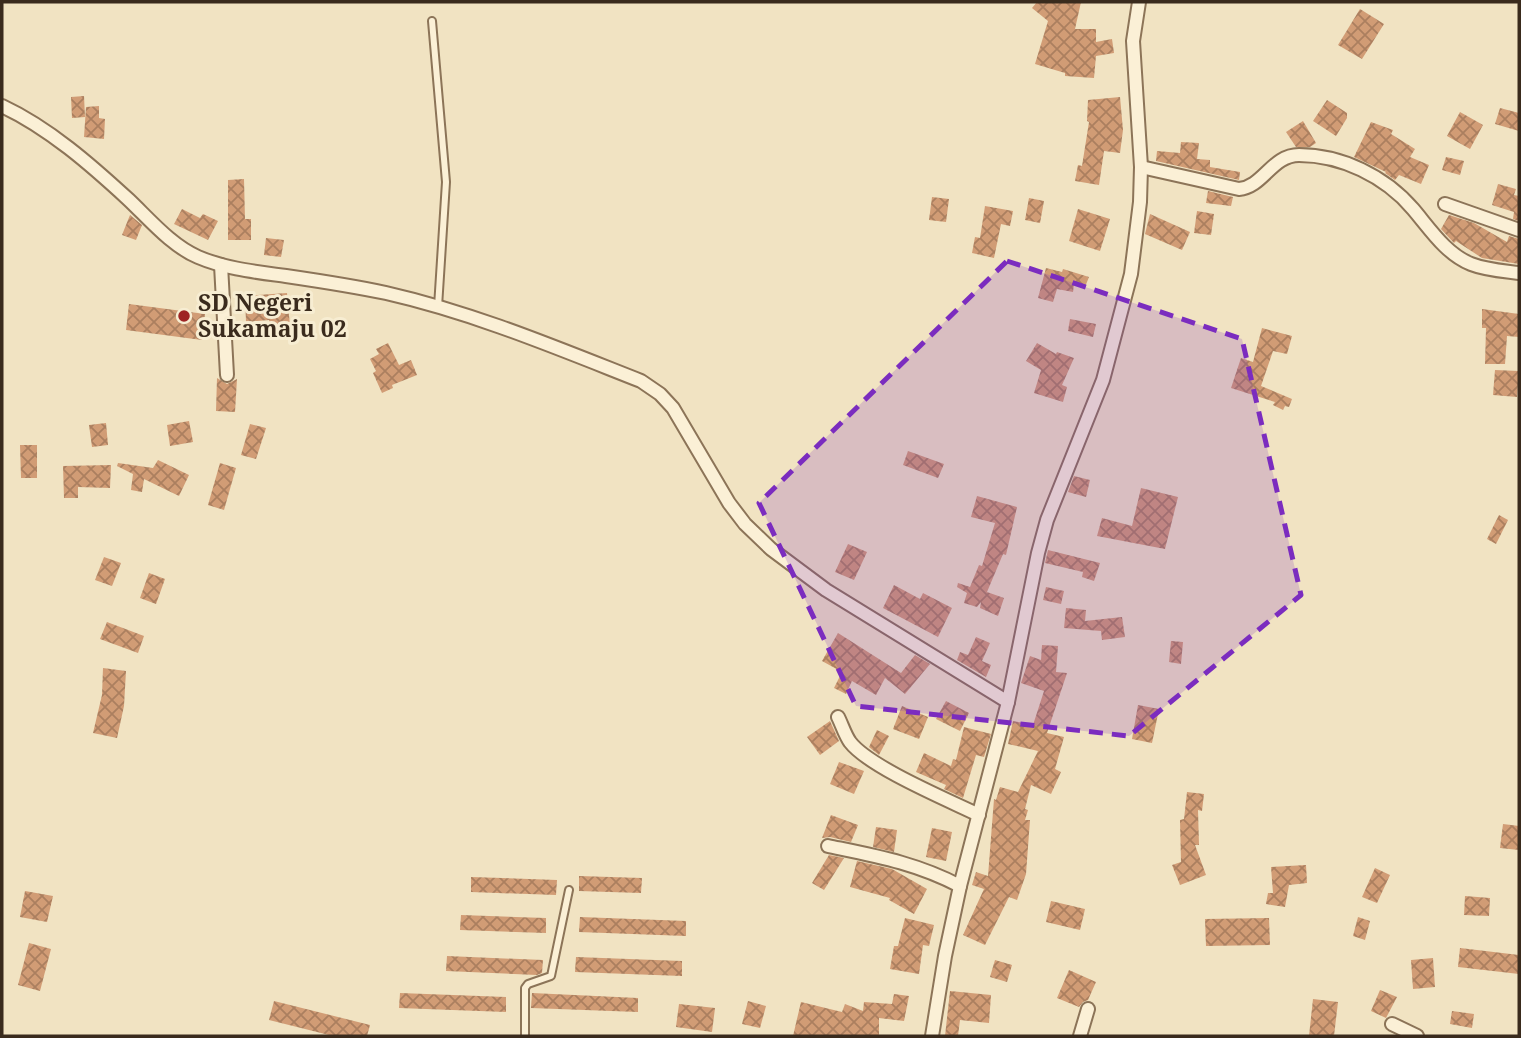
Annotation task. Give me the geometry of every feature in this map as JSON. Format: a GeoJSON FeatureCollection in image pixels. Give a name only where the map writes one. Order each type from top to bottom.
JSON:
{"type":"FeatureCollection","features":[{"type":"Feature","properties":{"kind":"street"},"geometry":{"type":"LineString","coordinates":[[932,1036],[960,886],[1008,702],[1047,520],[1103,380],[1125,297],[1137,233],[1141,167],[1133,41],[1139,2]]}},
{"type":"Feature","properties":{"kind":"street"},"geometry":{"type":"LineString","coordinates":[[2,106],[53,137],[96,169],[184,249],[198,257],[221,265],[262,273],[350,285],[489,321],[641,381],[660,394],[673,408],[729,503],[745,524],[771,548],[826,590],[1008,702]]}},
{"type":"Feature","properties":{"kind":"street"},"geometry":{"type":"LineString","coordinates":[[1141,167],[1239,189],[1250,186],[1277,162],[1287,157],[1297,155],[1329,159],[1368,173],[1387,186],[1410,206],[1439,240],[1470,264],[1519,273]]}},
{"type":"Feature","properties":{"kind":"street"},"geometry":{"type":"LineString","coordinates":[[1445,204],[1519,230]]}},
{"type":"Feature","properties":{"kind":"street"},"geometry":{"type":"LineString","coordinates":[[221,265],[228,374]]}},
{"type":"Feature","properties":{"kind":"street"},"geometry":{"type":"LineString","coordinates":[[838,717],[850,742],[864,754],[890,771],[979,815]]}},
{"type":"Feature","properties":{"kind":"street"},"geometry":{"type":"LineString","coordinates":[[828,846],[914,865],[960,886]]}},
{"type":"Feature","properties":{"kind":"street"},"geometry":{"type":"LineString","coordinates":[[1080,1036],[1088,1009]]}},
{"type":"Feature","properties":{"kind":"street"},"geometry":{"type":"LineString","coordinates":[[1392,1024],[1417,1036]]}},
{"type":"Feature","properties":{"kind":"lane"},"geometry":{"type":"LineString","coordinates":[[432,21],[446,182],[442,309]]}},
{"type":"Feature","properties":{"kind":"lane"},"geometry":{"type":"LineString","coordinates":[[525,1036],[525,988],[528,984],[551,976],[569,890]]}},
{"type":"Feature","properties":{"kind":"highlighted area"},"geometry":{"type":"Polygon","coordinates":[[[1007,261],[1242,339],[1301,595],[1129,736],[856,706],[759,503],[1007,261]]]}},
{"type":"Feature","properties":{"kind":"building"},"geometry":{"type":"Polygon","coordinates":[[[1037,2],[1081,2],[1075,29],[1096,29],[1096,42],[1112,39],[1114,53],[1096,56],[1094,78],[1065,76],[1065,73],[1035,64],[1048,21],[1032,8],[1037,2]]]}},
{"type":"Feature","properties":{"kind":"building"},"geometry":{"type":"Polygon","coordinates":[[[1360,9],[1384,24],[1362,59],[1338,45],[1360,9]]]}},
{"type":"Feature","properties":{"kind":"building"},"geometry":{"type":"Polygon","coordinates":[[[84,96],[85,117],[72,118],[71,97],[84,96]]]}},
{"type":"Feature","properties":{"kind":"building"},"geometry":{"type":"Polygon","coordinates":[[[1120,97],[1123,130],[1120,153],[1104,151],[1099,185],[1075,181],[1078,165],[1082,166],[1089,122],[1088,100],[1120,97]]]}},
{"type":"Feature","properties":{"kind":"building"},"geometry":{"type":"Polygon","coordinates":[[[1327,100],[1347,113],[1347,118],[1336,136],[1313,121],[1327,100]]]}},
{"type":"Feature","properties":{"kind":"building"},"geometry":{"type":"Polygon","coordinates":[[[99,106],[99,118],[105,119],[104,139],[84,137],[86,107],[99,106]]]}},
{"type":"Feature","properties":{"kind":"building"},"geometry":{"type":"Polygon","coordinates":[[[1500,108],[1519,113],[1519,131],[1495,124],[1500,108]]]}},
{"type":"Feature","properties":{"kind":"building"},"geometry":{"type":"Polygon","coordinates":[[[1460,112],[1483,125],[1470,149],[1447,136],[1460,112]]]}},
{"type":"Feature","properties":{"kind":"building"},"geometry":{"type":"Polygon","coordinates":[[[1303,121],[1316,143],[1310,147],[1296,147],[1286,132],[1303,121]]]}},
{"type":"Feature","properties":{"kind":"building"},"geometry":{"type":"Polygon","coordinates":[[[1371,122],[1393,130],[1391,134],[1415,149],[1410,157],[1429,165],[1421,184],[1399,175],[1395,180],[1386,172],[1354,157],[1371,122]]]}},
{"type":"Feature","properties":{"kind":"building"},"geometry":{"type":"Polygon","coordinates":[[[1181,142],[1199,143],[1197,159],[1210,160],[1210,167],[1240,172],[1239,180],[1156,161],[1157,151],[1180,153],[1181,142]]]}},
{"type":"Feature","properties":{"kind":"building"},"geometry":{"type":"Polygon","coordinates":[[[1446,157],[1464,161],[1460,175],[1442,170],[1446,157]]]}},
{"type":"Feature","properties":{"kind":"building"},"geometry":{"type":"Polygon","coordinates":[[[244,179],[245,219],[251,219],[251,240],[228,240],[228,180],[244,179]]]}},
{"type":"Feature","properties":{"kind":"building"},"geometry":{"type":"Polygon","coordinates":[[[1498,184],[1516,189],[1514,195],[1519,196],[1519,221],[1513,219],[1514,212],[1492,205],[1498,184]]]}},
{"type":"Feature","properties":{"kind":"building"},"geometry":{"type":"Polygon","coordinates":[[[1208,191],[1233,197],[1231,206],[1206,203],[1208,191]]]}},
{"type":"Feature","properties":{"kind":"building"},"geometry":{"type":"Polygon","coordinates":[[[932,197],[949,199],[946,222],[929,220],[932,197]]]}},
{"type":"Feature","properties":{"kind":"building"},"geometry":{"type":"Polygon","coordinates":[[[1029,198],[1044,201],[1040,223],[1025,220],[1029,198]]]}},
{"type":"Feature","properties":{"kind":"building"},"geometry":{"type":"Polygon","coordinates":[[[985,206],[1013,211],[1010,226],[1001,224],[994,258],[972,253],[975,237],[980,238],[985,206]]]}},
{"type":"Feature","properties":{"kind":"building"},"geometry":{"type":"Polygon","coordinates":[[[182,209],[200,218],[203,214],[218,221],[208,240],[174,224],[182,209]]]}},
{"type":"Feature","properties":{"kind":"building"},"geometry":{"type":"Polygon","coordinates":[[[1078,209],[1110,219],[1100,251],[1069,241],[1078,209]]]}},
{"type":"Feature","properties":{"kind":"building"},"geometry":{"type":"Polygon","coordinates":[[[1197,211],[1214,214],[1211,235],[1194,233],[1197,211]]]}},
{"type":"Feature","properties":{"kind":"building"},"geometry":{"type":"Polygon","coordinates":[[[1150,214],[1190,232],[1182,250],[1145,234],[1150,214]]]}},
{"type":"Feature","properties":{"kind":"building"},"geometry":{"type":"Polygon","coordinates":[[[130,215],[142,225],[136,240],[122,235],[130,215]]]}},
{"type":"Feature","properties":{"kind":"building"},"geometry":{"type":"Polygon","coordinates":[[[1449,215],[1474,223],[1507,242],[1509,236],[1519,239],[1519,264],[1482,258],[1456,241],[1454,243],[1441,229],[1449,215]]]}},
{"type":"Feature","properties":{"kind":"building"},"geometry":{"type":"Polygon","coordinates":[[[266,238],[284,240],[281,257],[264,255],[266,238]]]}},
{"type":"Feature","properties":{"kind":"building"},"geometry":{"type":"Polygon","coordinates":[[[1046,268],[1062,272],[1063,269],[1089,277],[1085,287],[1074,284],[1073,292],[1057,289],[1053,302],[1038,298],[1046,268]]]}},
{"type":"Feature","properties":{"kind":"building"},"geometry":{"type":"Polygon","coordinates":[[[287,293],[290,326],[270,328],[269,320],[246,322],[245,296],[287,293]]]}},
{"type":"Feature","properties":{"kind":"building"},"geometry":{"type":"Polygon","coordinates":[[[129,304],[205,314],[202,340],[126,330],[129,304]]]}},
{"type":"Feature","properties":{"kind":"building"},"geometry":{"type":"Polygon","coordinates":[[[1482,309],[1519,314],[1519,337],[1507,336],[1505,364],[1485,364],[1486,328],[1482,328],[1482,309]]]}},
{"type":"Feature","properties":{"kind":"building"},"geometry":{"type":"Polygon","coordinates":[[[1070,319],[1096,324],[1093,337],[1068,331],[1070,319]]]}},
{"type":"Feature","properties":{"kind":"building"},"geometry":{"type":"Polygon","coordinates":[[[1262,328],[1292,336],[1287,354],[1273,351],[1261,386],[1292,399],[1289,407],[1285,406],[1283,410],[1273,405],[1275,402],[1231,388],[1241,358],[1253,362],[1262,328]]]}},
{"type":"Feature","properties":{"kind":"building"},"geometry":{"type":"Polygon","coordinates":[[[388,343],[399,365],[411,360],[417,375],[392,385],[393,388],[382,393],[370,359],[379,354],[376,349],[388,343]]]}},
{"type":"Feature","properties":{"kind":"building"},"geometry":{"type":"Polygon","coordinates":[[[1037,343],[1056,354],[1057,352],[1074,358],[1062,385],[1067,387],[1063,402],[1034,393],[1041,370],[1026,361],[1037,343]]]}},
{"type":"Feature","properties":{"kind":"building"},"geometry":{"type":"Polygon","coordinates":[[[1495,370],[1519,371],[1517,397],[1493,395],[1495,370]]]}},
{"type":"Feature","properties":{"kind":"building"},"geometry":{"type":"Polygon","coordinates":[[[217,378],[227,384],[237,379],[235,412],[216,411],[217,378]]]}},
{"type":"Feature","properties":{"kind":"building"},"geometry":{"type":"Polygon","coordinates":[[[189,421],[193,442],[170,446],[167,425],[189,421]]]}},
{"type":"Feature","properties":{"kind":"building"},"geometry":{"type":"Polygon","coordinates":[[[106,423],[108,445],[92,447],[89,425],[106,423]]]}},
{"type":"Feature","properties":{"kind":"building"},"geometry":{"type":"Polygon","coordinates":[[[250,424],[266,428],[256,459],[241,455],[250,424]]]}},
{"type":"Feature","properties":{"kind":"building"},"geometry":{"type":"Polygon","coordinates":[[[20,445],[37,445],[37,478],[21,478],[20,445]]]}},
{"type":"Feature","properties":{"kind":"building"},"geometry":{"type":"Polygon","coordinates":[[[908,451],[944,464],[938,478],[903,465],[908,451]]]}},
{"type":"Feature","properties":{"kind":"building"},"geometry":{"type":"Polygon","coordinates":[[[158,460],[189,475],[179,496],[144,479],[142,492],[131,490],[133,474],[117,466],[118,463],[153,468],[158,460]]]}},
{"type":"Feature","properties":{"kind":"building"},"geometry":{"type":"Polygon","coordinates":[[[220,463],[236,468],[224,510],[208,505],[220,463]]]}},
{"type":"Feature","properties":{"kind":"building"},"geometry":{"type":"Polygon","coordinates":[[[111,465],[110,488],[78,487],[78,498],[64,498],[63,466],[111,465]]]}},
{"type":"Feature","properties":{"kind":"building"},"geometry":{"type":"Polygon","coordinates":[[[1074,476],[1090,480],[1086,497],[1068,492],[1074,476]]]}},
{"type":"Feature","properties":{"kind":"building"},"geometry":{"type":"Polygon","coordinates":[[[1141,488],[1178,497],[1165,549],[1097,536],[1102,518],[1132,526],[1141,488]]]}},
{"type":"Feature","properties":{"kind":"building"},"geometry":{"type":"Polygon","coordinates":[[[977,496],[1017,507],[1006,555],[1003,554],[987,592],[1004,598],[998,616],[980,608],[981,602],[977,607],[964,603],[967,593],[957,587],[958,583],[970,587],[979,565],[982,566],[995,523],[971,517],[977,496]]]}},
{"type":"Feature","properties":{"kind":"building"},"geometry":{"type":"Polygon","coordinates":[[[1499,515],[1508,520],[1496,544],[1487,539],[1499,515]]]}},
{"type":"Feature","properties":{"kind":"building"},"geometry":{"type":"Polygon","coordinates":[[[848,544],[867,552],[854,580],[835,572],[848,544]]]}},
{"type":"Feature","properties":{"kind":"building"},"geometry":{"type":"Polygon","coordinates":[[[1048,550],[1100,563],[1094,581],[1082,577],[1083,572],[1045,563],[1048,550]]]}},
{"type":"Feature","properties":{"kind":"building"},"geometry":{"type":"Polygon","coordinates":[[[104,557],[121,563],[112,586],[95,580],[104,557]]]}},
{"type":"Feature","properties":{"kind":"building"},"geometry":{"type":"Polygon","coordinates":[[[149,573],[165,579],[156,604],[140,598],[149,573]]]}},
{"type":"Feature","properties":{"kind":"building"},"geometry":{"type":"Polygon","coordinates":[[[894,585],[920,599],[923,593],[952,608],[938,637],[883,608],[894,585]]]}},
{"type":"Feature","properties":{"kind":"building"},"geometry":{"type":"Polygon","coordinates":[[[1046,587],[1064,591],[1061,604],[1043,600],[1046,587]]]}},
{"type":"Feature","properties":{"kind":"building"},"geometry":{"type":"Polygon","coordinates":[[[1066,608],[1086,610],[1085,621],[1122,617],[1125,637],[1102,640],[1101,631],[1064,628],[1066,608]]]}},
{"type":"Feature","properties":{"kind":"building"},"geometry":{"type":"Polygon","coordinates":[[[107,622],[144,636],[138,653],[100,639],[107,622]]]}},
{"type":"Feature","properties":{"kind":"building"},"geometry":{"type":"Polygon","coordinates":[[[838,633],[901,673],[915,655],[930,664],[905,694],[885,678],[876,695],[852,681],[846,694],[834,688],[842,672],[822,661],[838,633]]]}},
{"type":"Feature","properties":{"kind":"building"},"geometry":{"type":"Polygon","coordinates":[[[976,637],[990,643],[982,661],[991,665],[986,677],[957,660],[960,652],[968,655],[976,637]]]}},
{"type":"Feature","properties":{"kind":"building"},"geometry":{"type":"Polygon","coordinates":[[[1171,641],[1183,642],[1181,664],[1169,662],[1171,641]]]}},
{"type":"Feature","properties":{"kind":"building"},"geometry":{"type":"Polygon","coordinates":[[[1042,645],[1058,646],[1056,672],[1067,673],[1047,733],[1064,737],[1055,769],[1061,772],[1051,794],[1031,785],[1025,809],[1028,810],[1025,820],[1030,820],[1026,874],[1017,900],[1009,897],[985,945],[963,935],[984,889],[972,885],[976,872],[988,876],[994,799],[996,800],[1000,787],[1018,792],[1038,751],[1008,744],[1013,721],[1033,725],[1044,691],[1021,683],[1030,656],[1041,660],[1042,645]]]}},
{"type":"Feature","properties":{"kind":"building"},"geometry":{"type":"Polygon","coordinates":[[[103,668],[126,671],[124,706],[117,738],[93,733],[102,695],[103,668]]]}},
{"type":"Feature","properties":{"kind":"building"},"geometry":{"type":"Polygon","coordinates":[[[946,701],[969,713],[960,731],[936,719],[946,701]]]}},
{"type":"Feature","properties":{"kind":"building"},"geometry":{"type":"Polygon","coordinates":[[[1138,705],[1159,709],[1152,743],[1132,739],[1138,705]]]}},
{"type":"Feature","properties":{"kind":"building"},"geometry":{"type":"Polygon","coordinates":[[[902,706],[928,717],[919,739],[893,729],[902,706]]]}},
{"type":"Feature","properties":{"kind":"building"},"geometry":{"type":"Polygon","coordinates":[[[830,721],[839,741],[820,755],[807,737],[830,721]]]}},
{"type":"Feature","properties":{"kind":"building"},"geometry":{"type":"Polygon","coordinates":[[[964,727],[991,734],[984,757],[976,755],[963,798],[944,789],[946,785],[916,772],[924,753],[951,766],[953,759],[956,760],[964,727]]]}},
{"type":"Feature","properties":{"kind":"building"},"geometry":{"type":"Polygon","coordinates":[[[877,730],[889,736],[879,755],[869,747],[877,730]]]}},
{"type":"Feature","properties":{"kind":"building"},"geometry":{"type":"Polygon","coordinates":[[[839,762],[864,771],[854,794],[830,784],[839,762]]]}},
{"type":"Feature","properties":{"kind":"building"},"geometry":{"type":"Polygon","coordinates":[[[1187,792],[1204,794],[1202,811],[1198,810],[1199,845],[1195,845],[1206,875],[1180,885],[1172,865],[1181,862],[1180,820],[1184,819],[1187,792]]]}},
{"type":"Feature","properties":{"kind":"building"},"geometry":{"type":"Polygon","coordinates":[[[831,815],[858,825],[851,842],[822,838],[831,815]]]}},
{"type":"Feature","properties":{"kind":"building"},"geometry":{"type":"Polygon","coordinates":[[[1503,824],[1519,826],[1519,850],[1500,848],[1503,824]]]}},
{"type":"Feature","properties":{"kind":"building"},"geometry":{"type":"Polygon","coordinates":[[[876,827],[897,830],[894,852],[873,847],[876,827]]]}},
{"type":"Feature","properties":{"kind":"building"},"geometry":{"type":"Polygon","coordinates":[[[932,828],[952,832],[946,861],[926,857],[932,828]]]}},
{"type":"Feature","properties":{"kind":"building"},"geometry":{"type":"Polygon","coordinates":[[[829,855],[844,858],[824,890],[812,883],[829,855]]]}},
{"type":"Feature","properties":{"kind":"building"},"geometry":{"type":"Polygon","coordinates":[[[857,861],[892,869],[927,889],[914,914],[889,900],[890,898],[850,887],[857,861]]]}},
{"type":"Feature","properties":{"kind":"building"},"geometry":{"type":"Polygon","coordinates":[[[1306,865],[1307,883],[1289,885],[1285,907],[1266,904],[1268,893],[1273,893],[1271,867],[1306,865]]]}},
{"type":"Feature","properties":{"kind":"building"},"geometry":{"type":"Polygon","coordinates":[[[1375,868],[1390,875],[1377,903],[1362,897],[1375,868]]]}},
{"type":"Feature","properties":{"kind":"building"},"geometry":{"type":"Polygon","coordinates":[[[579,876],[642,878],[641,893],[579,891],[579,876]]]}},
{"type":"Feature","properties":{"kind":"building"},"geometry":{"type":"Polygon","coordinates":[[[471,877],[557,880],[556,895],[471,892],[471,877]]]}},
{"type":"Feature","properties":{"kind":"building"},"geometry":{"type":"Polygon","coordinates":[[[25,891],[53,896],[47,922],[20,917],[25,891]]]}},
{"type":"Feature","properties":{"kind":"building"},"geometry":{"type":"Polygon","coordinates":[[[1465,896],[1490,898],[1489,916],[1464,915],[1465,896]]]}},
{"type":"Feature","properties":{"kind":"building"},"geometry":{"type":"Polygon","coordinates":[[[1051,901],[1085,909],[1080,930],[1046,922],[1051,901]]]}},
{"type":"Feature","properties":{"kind":"building"},"geometry":{"type":"Polygon","coordinates":[[[461,915],[546,918],[546,933],[460,930],[461,915]]]}},
{"type":"Feature","properties":{"kind":"building"},"geometry":{"type":"Polygon","coordinates":[[[580,917],[686,921],[686,936],[579,932],[580,917]]]}},
{"type":"Feature","properties":{"kind":"building"},"geometry":{"type":"Polygon","coordinates":[[[1358,917],[1370,921],[1365,940],[1353,936],[1358,917]]]}},
{"type":"Feature","properties":{"kind":"building"},"geometry":{"type":"Polygon","coordinates":[[[905,918],[934,925],[929,946],[923,945],[919,974],[890,969],[894,946],[898,946],[905,918]]]}},
{"type":"Feature","properties":{"kind":"building"},"geometry":{"type":"Polygon","coordinates":[[[1269,918],[1270,945],[1206,946],[1205,919],[1269,918]]]}},
{"type":"Feature","properties":{"kind":"building"},"geometry":{"type":"Polygon","coordinates":[[[29,943],[51,949],[40,991],[18,985],[29,943]]]}},
{"type":"Feature","properties":{"kind":"building"},"geometry":{"type":"Polygon","coordinates":[[[1460,948],[1519,955],[1519,974],[1458,967],[1460,948]]]}},
{"type":"Feature","properties":{"kind":"building"},"geometry":{"type":"Polygon","coordinates":[[[447,956],[543,960],[542,973],[537,975],[446,971],[447,956]]]}},
{"type":"Feature","properties":{"kind":"building"},"geometry":{"type":"Polygon","coordinates":[[[576,957],[682,961],[682,976],[575,972],[576,957]]]}},
{"type":"Feature","properties":{"kind":"building"},"geometry":{"type":"Polygon","coordinates":[[[1433,958],[1435,987],[1413,989],[1411,960],[1433,958]]]}},
{"type":"Feature","properties":{"kind":"building"},"geometry":{"type":"Polygon","coordinates":[[[995,960],[1012,965],[1007,982],[990,977],[995,960]]]}},
{"type":"Feature","properties":{"kind":"building"},"geometry":{"type":"Polygon","coordinates":[[[1069,970],[1096,982],[1088,1000],[1079,1007],[1057,998],[1069,970]]]}},
{"type":"Feature","properties":{"kind":"building"},"geometry":{"type":"Polygon","coordinates":[[[1380,990],[1397,997],[1386,1018],[1371,1011],[1380,990]]]}},
{"type":"Feature","properties":{"kind":"building"},"geometry":{"type":"Polygon","coordinates":[[[950,991],[991,995],[989,1023],[960,1020],[958,1036],[945,1036],[950,991]]]}},
{"type":"Feature","properties":{"kind":"building"},"geometry":{"type":"Polygon","coordinates":[[[400,993],[506,997],[506,1012],[399,1008],[400,993]]]}},
{"type":"Feature","properties":{"kind":"building"},"geometry":{"type":"Polygon","coordinates":[[[532,993],[638,998],[638,1012],[531,1008],[532,993]]]}},
{"type":"Feature","properties":{"kind":"building"},"geometry":{"type":"Polygon","coordinates":[[[894,994],[909,996],[904,1021],[879,1018],[879,1036],[793,1036],[801,1002],[842,1012],[845,1004],[863,1011],[864,1002],[892,1004],[894,994]]]}},
{"type":"Feature","properties":{"kind":"building"},"geometry":{"type":"Polygon","coordinates":[[[1313,999],[1338,1002],[1334,1036],[1309,1036],[1313,999]]]}},
{"type":"Feature","properties":{"kind":"building"},"geometry":{"type":"Polygon","coordinates":[[[274,1001],[370,1025],[367,1036],[333,1036],[269,1020],[274,1001]]]}},
{"type":"Feature","properties":{"kind":"building"},"geometry":{"type":"Polygon","coordinates":[[[748,1001],[766,1006],[760,1028],[742,1024],[748,1001]]]}},
{"type":"Feature","properties":{"kind":"building"},"geometry":{"type":"Polygon","coordinates":[[[679,1004],[715,1008],[712,1032],[676,1027],[679,1004]]]}},
{"type":"Feature","properties":{"kind":"building"},"geometry":{"type":"Polygon","coordinates":[[[1452,1011],[1474,1014],[1472,1028],[1450,1024],[1452,1011]]]}},
{"type":"Feature","properties":{"kind":"place","name":"SD Negeri Sukamaju 02"},"geometry":{"type":"Point","coordinates":[184,316]}}]}
